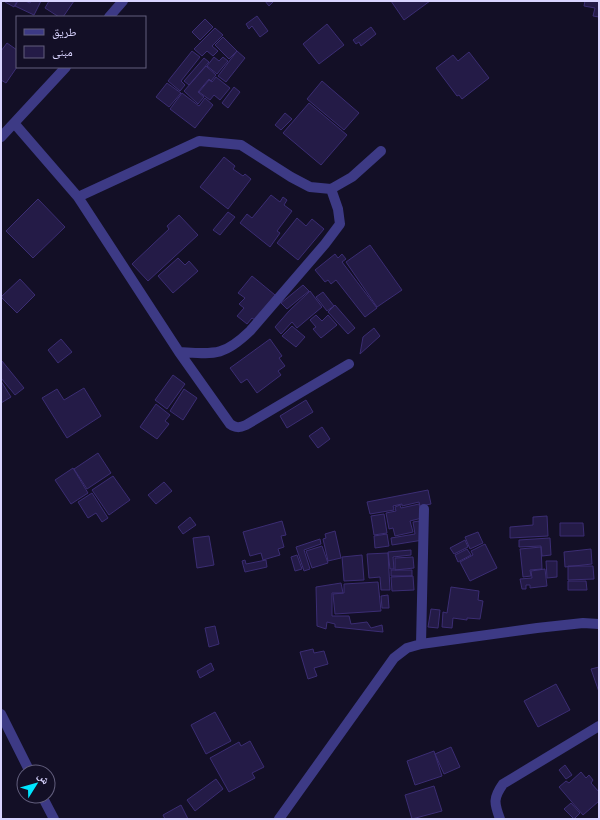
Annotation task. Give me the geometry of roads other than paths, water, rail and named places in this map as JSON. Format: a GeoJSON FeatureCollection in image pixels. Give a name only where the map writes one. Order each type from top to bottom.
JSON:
{"type":"FeatureCollection","features":[{"type":"Feature","properties":{"kind":"street"},"geometry":{"type":"LineString","coordinates":[[110,16],[123,1]]}},
{"type":"Feature","properties":{"kind":"street"},"geometry":{"type":"LineString","coordinates":[[1,137],[65,68]]}},
{"type":"Feature","properties":{"kind":"street"},"geometry":{"type":"LineString","coordinates":[[14,123],[78,198],[179,352],[230,424],[234,427],[239,428],[349,364]]}},
{"type":"Feature","properties":{"kind":"street"},"geometry":{"type":"LineString","coordinates":[[78,198],[199,141],[241,145],[291,177],[310,186],[331,189],[352,177],[381,151]]}},
{"type":"Feature","properties":{"kind":"street"},"geometry":{"type":"LineString","coordinates":[[179,352],[207,354],[219,352],[237,344],[250,331],[326,244],[340,224],[338,209],[331,189]]}},
{"type":"Feature","properties":{"kind":"street"},"geometry":{"type":"LineString","coordinates":[[420,644],[424,509]]}},
{"type":"Feature","properties":{"kind":"street"},"geometry":{"type":"LineString","coordinates":[[279,819],[394,658],[408,648],[420,644],[537,628],[583,623],[599,624]]}},
{"type":"Feature","properties":{"kind":"street"},"geometry":{"type":"LineString","coordinates":[[1,714],[26,764]]}},
{"type":"Feature","properties":{"kind":"street"},"geometry":{"type":"LineString","coordinates":[[500,819],[495,806],[496,794],[503,784],[599,726]]}},
{"type":"Feature","properties":{"kind":"street"},"geometry":{"type":"LineString","coordinates":[[46,804],[54,819]]}}]}
